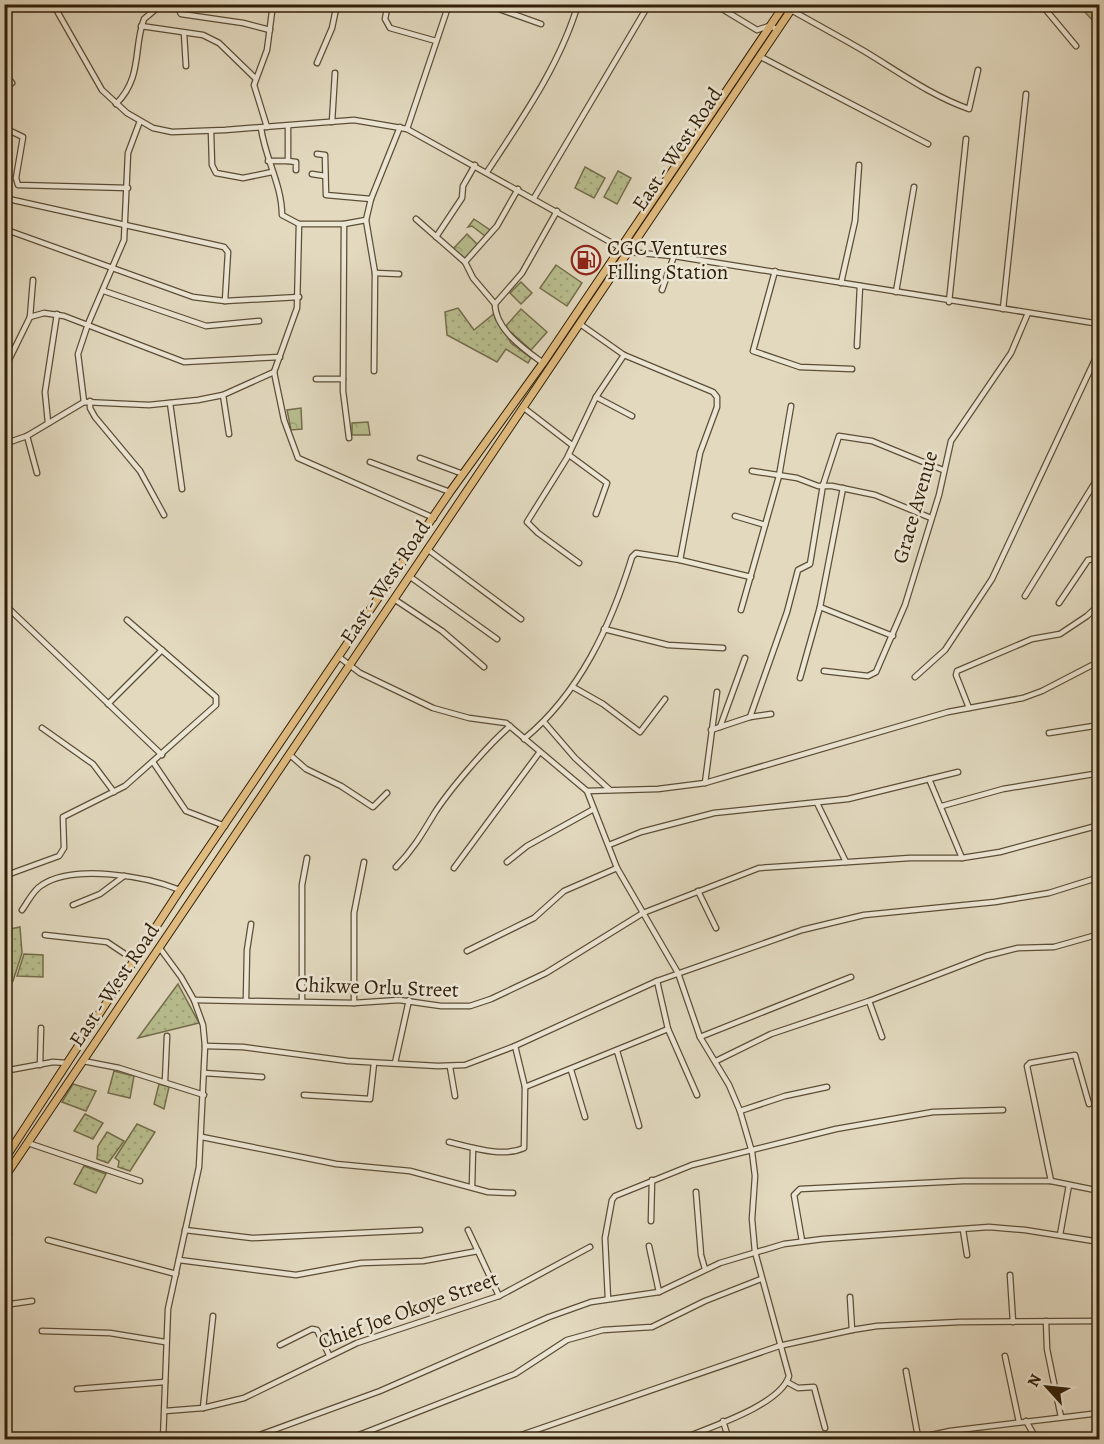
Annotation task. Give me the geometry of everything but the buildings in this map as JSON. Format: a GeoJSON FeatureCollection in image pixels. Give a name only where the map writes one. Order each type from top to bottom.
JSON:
{"type":"FeatureCollection","features":[{"type":"Feature","properties":{"kind":"main road","name":"East - West Road"},"geometry":{"type":"LineString","coordinates":[[4,1178],[580,324],[624,250],[784,4]]}},
{"type":"Feature","properties":{"kind":"main road","name":"East - West Road"},"geometry":{"type":"LineString","coordinates":[[4,1160],[180,890],[450,492],[624,250],[793,7]]}},
{"type":"Feature","properties":{"kind":"street"},"geometry":{"type":"LineString","coordinates":[[53,4],[92,74],[116,104],[140,121],[172,132],[264,128],[354,120],[407,129],[624,250],[1100,324]]}},
{"type":"Feature","properties":{"kind":"street"},"geometry":{"type":"LineString","coordinates":[[116,104],[125,92],[135,69],[141,26],[147,15],[162,4]]}},
{"type":"Feature","properties":{"kind":"street"},"geometry":{"type":"LineString","coordinates":[[176,4],[181,14],[243,23],[270,30]]}},
{"type":"Feature","properties":{"kind":"street"},"geometry":{"type":"LineString","coordinates":[[273,4],[267,50],[255,78],[254,89],[264,128],[268,161],[282,200],[282,215],[299,224],[344,224],[366,220]]}},
{"type":"Feature","properties":{"kind":"street"},"geometry":{"type":"LineString","coordinates":[[317,63],[332,28],[337,4]]}},
{"type":"Feature","properties":{"kind":"street"},"geometry":{"type":"LineString","coordinates":[[388,4],[386,19],[390,28],[436,41]]}},
{"type":"Feature","properties":{"kind":"street"},"geometry":{"type":"LineString","coordinates":[[407,129],[449,4]]}},
{"type":"Feature","properties":{"kind":"street"},"geometry":{"type":"LineString","coordinates":[[485,4],[541,24]]}},
{"type":"Feature","properties":{"kind":"street"},"geometry":{"type":"LineString","coordinates":[[487,172],[524,115],[565,42],[578,4]]}},
{"type":"Feature","properties":{"kind":"street"},"geometry":{"type":"LineString","coordinates":[[534,198],[649,4]]}},
{"type":"Feature","properties":{"kind":"street"},"geometry":{"type":"LineString","coordinates":[[714,4],[757,30],[769,26],[777,29]]}},
{"type":"Feature","properties":{"kind":"street"},"geometry":{"type":"LineString","coordinates":[[1041,4],[1076,46]]}},
{"type":"Feature","properties":{"kind":"street"},"geometry":{"type":"LineString","coordinates":[[793,7],[901,77],[944,100],[969,109],[973,104],[978,70]]}},
{"type":"Feature","properties":{"kind":"street"},"geometry":{"type":"LineString","coordinates":[[141,26],[203,35],[219,43],[255,78]]}},
{"type":"Feature","properties":{"kind":"street"},"geometry":{"type":"LineString","coordinates":[[184,33],[186,66]]}},
{"type":"Feature","properties":{"kind":"street"},"geometry":{"type":"LineString","coordinates":[[759,56],[928,144]]}},
{"type":"Feature","properties":{"kind":"street"},"geometry":{"type":"LineString","coordinates":[[332,122],[335,73]]}},
{"type":"Feature","properties":{"kind":"street"},"geometry":{"type":"LineString","coordinates":[[4,74],[12,83]]}},
{"type":"Feature","properties":{"kind":"street"},"geometry":{"type":"LineString","coordinates":[[1003,309],[1026,94]]}},
{"type":"Feature","properties":{"kind":"street"},"geometry":{"type":"LineString","coordinates":[[140,121],[128,153],[126,224],[122,246],[88,324],[78,354],[90,408],[140,471],[164,515]]}},
{"type":"Feature","properties":{"kind":"street"},"geometry":{"type":"LineString","coordinates":[[288,126],[288,161]]}},
{"type":"Feature","properties":{"kind":"street"},"geometry":{"type":"LineString","coordinates":[[4,128],[23,137],[16,178],[18,185],[128,188]]}},
{"type":"Feature","properties":{"kind":"street"},"geometry":{"type":"LineString","coordinates":[[374,370],[375,273],[366,220],[371,199],[400,128]]}},
{"type":"Feature","properties":{"kind":"street"},"geometry":{"type":"LineString","coordinates":[[211,130],[212,165],[216,173],[243,178],[272,172]]}},
{"type":"Feature","properties":{"kind":"street"},"geometry":{"type":"LineString","coordinates":[[949,302],[966,139]]}},
{"type":"Feature","properties":{"kind":"street"},"geometry":{"type":"LineString","coordinates":[[317,154],[325,155],[326,195],[371,199]]}},
{"type":"Feature","properties":{"kind":"street"},"geometry":{"type":"LineString","coordinates":[[268,161],[296,162],[296,170]]}},
{"type":"Feature","properties":{"kind":"street"},"geometry":{"type":"LineString","coordinates":[[436,237],[462,198],[463,186],[475,165]]}},
{"type":"Feature","properties":{"kind":"street"},"geometry":{"type":"LineString","coordinates":[[842,283],[855,220],[859,165]]}},
{"type":"Feature","properties":{"kind":"street"},"geometry":{"type":"LineString","coordinates":[[312,174],[325,176]]}},
{"type":"Feature","properties":{"kind":"street"},"geometry":{"type":"LineString","coordinates":[[896,292],[914,187]]}},
{"type":"Feature","properties":{"kind":"street"},"geometry":{"type":"LineString","coordinates":[[465,262],[497,226],[518,189]]}},
{"type":"Feature","properties":{"kind":"street"},"geometry":{"type":"LineString","coordinates":[[4,198],[126,224],[227,249],[225,301]]}},
{"type":"Feature","properties":{"kind":"street"},"geometry":{"type":"LineString","coordinates":[[495,304],[522,273],[558,212]]}},
{"type":"Feature","properties":{"kind":"street"},"geometry":{"type":"LineString","coordinates":[[416,219],[465,262],[473,278],[495,304],[495,313],[507,331],[543,363]]}},
{"type":"Feature","properties":{"kind":"street"},"geometry":{"type":"LineString","coordinates":[[299,224],[298,297],[294,322],[274,372],[284,420],[298,458],[434,518]]}},
{"type":"Feature","properties":{"kind":"street"},"geometry":{"type":"LineString","coordinates":[[344,224],[343,379],[349,438]]}},
{"type":"Feature","properties":{"kind":"street"},"geometry":{"type":"LineString","coordinates":[[4,229],[193,297],[225,301],[298,297]]}},
{"type":"Feature","properties":{"kind":"street"},"geometry":{"type":"LineString","coordinates":[[662,290],[674,256]]}},
{"type":"Feature","properties":{"kind":"street"},"geometry":{"type":"LineString","coordinates":[[775,272],[753,351],[800,367],[852,369]]}},
{"type":"Feature","properties":{"kind":"street"},"geometry":{"type":"LineString","coordinates":[[375,273],[399,274]]}},
{"type":"Feature","properties":{"kind":"street"},"geometry":{"type":"LineString","coordinates":[[4,370],[30,317],[33,280]]}},
{"type":"Feature","properties":{"kind":"street"},"geometry":{"type":"LineString","coordinates":[[857,346],[860,286]]}},
{"type":"Feature","properties":{"kind":"street"},"geometry":{"type":"LineString","coordinates":[[104,291],[206,326],[259,321]]}},
{"type":"Feature","properties":{"kind":"street","name":"Grace Avenue"},"geometry":{"type":"LineString","coordinates":[[824,671],[873,675],[893,636],[931,518],[951,441],[1011,353],[1028,313]]}},
{"type":"Feature","properties":{"kind":"street"},"geometry":{"type":"LineString","coordinates":[[30,317],[35,314],[57,314],[184,362],[280,357]]}},
{"type":"Feature","properties":{"kind":"street"},"geometry":{"type":"LineString","coordinates":[[48,423],[45,392],[57,314]]}},
{"type":"Feature","properties":{"kind":"street"},"geometry":{"type":"LineString","coordinates":[[580,324],[624,355],[713,393],[717,398],[717,407],[700,453],[680,560]]}},
{"type":"Feature","properties":{"kind":"street"},"geometry":{"type":"LineString","coordinates":[[915,677],[945,650],[992,579],[1100,349]]}},
{"type":"Feature","properties":{"kind":"street"},"geometry":{"type":"LineString","coordinates":[[579,563],[538,533],[527,522],[569,455],[596,397],[624,355]]}},
{"type":"Feature","properties":{"kind":"street"},"geometry":{"type":"LineString","coordinates":[[4,444],[27,436],[87,402],[170,403],[223,395],[274,372]]}},
{"type":"Feature","properties":{"kind":"street"},"geometry":{"type":"LineString","coordinates":[[316,379],[343,379]]}},
{"type":"Feature","properties":{"kind":"street"},"geometry":{"type":"LineString","coordinates":[[223,395],[229,434]]}},
{"type":"Feature","properties":{"kind":"street"},"geometry":{"type":"LineString","coordinates":[[596,397],[632,416]]}},
{"type":"Feature","properties":{"kind":"street"},"geometry":{"type":"LineString","coordinates":[[170,403],[182,489]]}},
{"type":"Feature","properties":{"kind":"street"},"geometry":{"type":"LineString","coordinates":[[741,610],[779,476],[791,406]]}},
{"type":"Feature","properties":{"kind":"street"},"geometry":{"type":"LineString","coordinates":[[524,408],[572,445]]}},
{"type":"Feature","properties":{"kind":"street"},"geometry":{"type":"LineString","coordinates":[[750,717],[787,612],[798,570],[810,564],[823,485],[837,440],[842,434],[872,441],[943,470]]}},
{"type":"Feature","properties":{"kind":"street"},"geometry":{"type":"LineString","coordinates":[[27,436],[37,473]]}},
{"type":"Feature","properties":{"kind":"street"},"geometry":{"type":"LineString","coordinates":[[569,455],[607,483],[596,514]]}},
{"type":"Feature","properties":{"kind":"street"},"geometry":{"type":"LineString","coordinates":[[420,458],[463,474]]}},
{"type":"Feature","properties":{"kind":"street"},"geometry":{"type":"LineString","coordinates":[[370,462],[450,492]]}},
{"type":"Feature","properties":{"kind":"street"},"geometry":{"type":"LineString","coordinates":[[752,471],[875,495],[931,518]]}},
{"type":"Feature","properties":{"kind":"street"},"geometry":{"type":"LineString","coordinates":[[1025,596],[1075,513],[1094,484],[1100,480]]}},
{"type":"Feature","properties":{"kind":"street"},"geometry":{"type":"LineString","coordinates":[[800,678],[820,607],[843,488]]}},
{"type":"Feature","properties":{"kind":"street"},"geometry":{"type":"LineString","coordinates":[[735,516],[765,525]]}},
{"type":"Feature","properties":{"kind":"street"},"geometry":{"type":"LineString","coordinates":[[427,549],[521,619]]}},
{"type":"Feature","properties":{"kind":"street"},"geometry":{"type":"LineString","coordinates":[[524,739],[544,722],[573,687],[604,628],[634,554],[680,560],[752,577]]}},
{"type":"Feature","properties":{"kind":"street"},"geometry":{"type":"LineString","coordinates":[[1059,603],[1088,560],[1094,560],[1100,564]]}},
{"type":"Feature","properties":{"kind":"street"},"geometry":{"type":"LineString","coordinates":[[409,576],[497,639]]}},
{"type":"Feature","properties":{"kind":"street"},"geometry":{"type":"LineString","coordinates":[[394,598],[442,631],[484,667]]}},
{"type":"Feature","properties":{"kind":"street"},"geometry":{"type":"LineString","coordinates":[[4,604],[162,755]]}},
{"type":"Feature","properties":{"kind":"street"},"geometry":{"type":"LineString","coordinates":[[969,708],[956,675],[957,671],[1032,639],[1060,634],[1100,604]]}},
{"type":"Feature","properties":{"kind":"street"},"geometry":{"type":"LineString","coordinates":[[820,607],[893,636]]}},
{"type":"Feature","properties":{"kind":"street"},"geometry":{"type":"LineString","coordinates":[[4,876],[59,856],[64,848],[63,817],[125,786],[216,705],[217,700],[127,620]]}},
{"type":"Feature","properties":{"kind":"street"},"geometry":{"type":"LineString","coordinates":[[604,628],[668,645],[723,648]]}},
{"type":"Feature","properties":{"kind":"street"},"geometry":{"type":"LineString","coordinates":[[108,704],[162,650]]}},
{"type":"Feature","properties":{"kind":"street"},"geometry":{"type":"LineString","coordinates":[[339,657],[349,665],[433,708],[470,718],[499,720],[510,726],[539,753],[587,791],[592,810],[617,868],[678,973],[700,1037],[729,1084],[752,1152],[755,1252],[779,1346],[789,1369],[788,1382],[756,1406],[679,1440]]}},
{"type":"Feature","properties":{"kind":"street"},"geometry":{"type":"LineString","coordinates":[[720,727],[745,658]]}},
{"type":"Feature","properties":{"kind":"street"},"geometry":{"type":"LineString","coordinates":[[587,791],[658,789],[705,783],[969,708],[993,705],[1042,691],[1100,661]]}},
{"type":"Feature","properties":{"kind":"street"},"geometry":{"type":"LineString","coordinates":[[573,687],[603,704],[640,732],[665,699]]}},
{"type":"Feature","properties":{"kind":"street"},"geometry":{"type":"LineString","coordinates":[[705,783],[717,692]]}},
{"type":"Feature","properties":{"kind":"street"},"geometry":{"type":"LineString","coordinates":[[711,730],[750,717],[771,714]]}},
{"type":"Feature","properties":{"kind":"street"},"geometry":{"type":"LineString","coordinates":[[544,722],[575,758],[610,790]]}},
{"type":"Feature","properties":{"kind":"street"},"geometry":{"type":"LineString","coordinates":[[1049,733],[1100,725]]}},
{"type":"Feature","properties":{"kind":"street"},"geometry":{"type":"LineString","coordinates":[[396,867],[415,847],[434,814],[494,740],[510,726]]}},
{"type":"Feature","properties":{"kind":"street"},"geometry":{"type":"LineString","coordinates":[[42,728],[93,764],[114,792]]}},
{"type":"Feature","properties":{"kind":"street"},"geometry":{"type":"LineString","coordinates":[[454,868],[539,753]]}},
{"type":"Feature","properties":{"kind":"street"},"geometry":{"type":"LineString","coordinates":[[289,754],[306,769],[341,786],[373,807],[387,793]]}},
{"type":"Feature","properties":{"kind":"street"},"geometry":{"type":"LineString","coordinates":[[153,762],[186,811],[225,826]]}},
{"type":"Feature","properties":{"kind":"street"},"geometry":{"type":"LineString","coordinates":[[609,845],[641,832],[714,813],[817,803],[883,793],[958,772]]}},
{"type":"Feature","properties":{"kind":"street"},"geometry":{"type":"LineString","coordinates":[[942,806],[1003,789],[1099,773]]}},
{"type":"Feature","properties":{"kind":"street"},"geometry":{"type":"LineString","coordinates":[[929,779],[962,858]]}},
{"type":"Feature","properties":{"kind":"street"},"geometry":{"type":"LineString","coordinates":[[817,803],[846,862]]}},
{"type":"Feature","properties":{"kind":"street"},"geometry":{"type":"LineString","coordinates":[[507,862],[527,846],[592,810]]}},
{"type":"Feature","properties":{"kind":"street","name":"Chikwe Orlu Street"},"geometry":{"type":"LineString","coordinates":[[194,1000],[246,999],[354,1003],[409,1000],[453,1007],[470,1006],[491,999],[546,973],[643,913],[759,868],[962,858],[1000,852],[1100,825]]}},
{"type":"Feature","properties":{"kind":"street"},"geometry":{"type":"LineString","coordinates":[[302,1001],[302,885],[307,858]]}},
{"type":"Feature","properties":{"kind":"street"},"geometry":{"type":"LineString","coordinates":[[354,1003],[354,913],[364,862]]}},
{"type":"Feature","properties":{"kind":"street"},"geometry":{"type":"LineString","coordinates":[[467,951],[534,918],[564,891],[617,868]]}},
{"type":"Feature","properties":{"kind":"street"},"geometry":{"type":"LineString","coordinates":[[22,910],[40,885],[69,874],[148,878],[180,890]]}},
{"type":"Feature","properties":{"kind":"street"},"geometry":{"type":"LineString","coordinates":[[73,905],[100,894],[124,876]]}},
{"type":"Feature","properties":{"kind":"street"},"geometry":{"type":"LineString","coordinates":[[205,1046],[243,1047],[374,1063],[450,1067],[481,1060],[657,981],[790,933],[864,915],[995,902],[1049,893],[1100,878]]}},
{"type":"Feature","properties":{"kind":"street"},"geometry":{"type":"LineString","coordinates":[[698,891],[716,928]]}},
{"type":"Feature","properties":{"kind":"street"},"geometry":{"type":"LineString","coordinates":[[246,999],[247,950],[251,924]]}},
{"type":"Feature","properties":{"kind":"street"},"geometry":{"type":"LineString","coordinates":[[716,1060],[780,1031],[869,1001],[986,956],[1017,948],[1060,946],[1100,934]]}},
{"type":"Feature","properties":{"kind":"street"},"geometry":{"type":"LineString","coordinates":[[45,935],[107,942],[134,960]]}},
{"type":"Feature","properties":{"kind":"street"},"geometry":{"type":"LineString","coordinates":[[159,947],[182,977],[194,1000],[203,1025],[205,1046],[199,1167],[168,1309],[163,1440]]}},
{"type":"Feature","properties":{"kind":"street"},"geometry":{"type":"LineString","coordinates":[[700,1037],[746,1016],[851,977]]}},
{"type":"Feature","properties":{"kind":"street"},"geometry":{"type":"LineString","coordinates":[[657,981],[668,1029],[697,1095]]}},
{"type":"Feature","properties":{"kind":"street"},"geometry":{"type":"LineString","coordinates":[[395,1063],[409,1000]]}},
{"type":"Feature","properties":{"kind":"street"},"geometry":{"type":"LineString","coordinates":[[869,1001],[882,1037]]}},
{"type":"Feature","properties":{"kind":"street"},"geometry":{"type":"LineString","coordinates":[[40,1065],[41,1028]]}},
{"type":"Feature","properties":{"kind":"street"},"geometry":{"type":"LineString","coordinates":[[525,1088],[668,1029]]}},
{"type":"Feature","properties":{"kind":"street"},"geometry":{"type":"LineString","coordinates":[[165,1081],[167,1036]]}},
{"type":"Feature","properties":{"kind":"street"},"geometry":{"type":"LineString","coordinates":[[449,1142],[473,1148],[518,1151],[524,1148],[525,1088],[515,1046]]}},
{"type":"Feature","properties":{"kind":"street"},"geometry":{"type":"LineString","coordinates":[[617,1051],[639,1126]]}},
{"type":"Feature","properties":{"kind":"street"},"geometry":{"type":"LineString","coordinates":[[1051,1181],[1028,1066],[1075,1055],[1089,1104]]}},
{"type":"Feature","properties":{"kind":"street"},"geometry":{"type":"LineString","coordinates":[[83,1061],[165,1081],[204,1095]]}},
{"type":"Feature","properties":{"kind":"street"},"geometry":{"type":"LineString","coordinates":[[4,1071],[67,1063]]}},
{"type":"Feature","properties":{"kind":"street"},"geometry":{"type":"LineString","coordinates":[[304,1095],[370,1099],[374,1063]]}},
{"type":"Feature","properties":{"kind":"street"},"geometry":{"type":"LineString","coordinates":[[450,1067],[455,1096]]}},
{"type":"Feature","properties":{"kind":"street"},"geometry":{"type":"LineString","coordinates":[[571,1070],[585,1117]]}},
{"type":"Feature","properties":{"kind":"street"},"geometry":{"type":"LineString","coordinates":[[204,1073],[262,1077]]}},
{"type":"Feature","properties":{"kind":"street"},"geometry":{"type":"LineString","coordinates":[[740,1111],[785,1096],[827,1087]]}},
{"type":"Feature","properties":{"kind":"street"},"geometry":{"type":"LineString","coordinates":[[608,1299],[604,1238],[612,1200],[652,1180],[692,1165],[752,1152],[836,1129],[933,1112],[1003,1110]]}},
{"type":"Feature","properties":{"kind":"street"},"geometry":{"type":"LineString","coordinates":[[202,1137],[336,1164],[410,1171],[488,1192],[513,1193]]}},
{"type":"Feature","properties":{"kind":"street"},"geometry":{"type":"LineString","coordinates":[[28,1143],[140,1181]]}},
{"type":"Feature","properties":{"kind":"street"},"geometry":{"type":"LineString","coordinates":[[472,1186],[473,1148]]}},
{"type":"Feature","properties":{"kind":"street"},"geometry":{"type":"LineString","coordinates":[[651,1221],[652,1180]]}},
{"type":"Feature","properties":{"kind":"street"},"geometry":{"type":"LineString","coordinates":[[802,1241],[794,1195],[800,1189],[963,1181],[1051,1181],[1100,1191]]}},
{"type":"Feature","properties":{"kind":"street"},"geometry":{"type":"LineString","coordinates":[[1060,1235],[1069,1185]]}},
{"type":"Feature","properties":{"kind":"street"},"geometry":{"type":"LineString","coordinates":[[696,1192],[701,1255],[705,1269]]}},
{"type":"Feature","properties":{"kind":"street"},"geometry":{"type":"LineString","coordinates":[[246,1440],[380,1391],[549,1317],[608,1299],[659,1292],[705,1269],[755,1252],[802,1241],[989,1227],[1100,1242]]}},
{"type":"Feature","properties":{"kind":"street"},"geometry":{"type":"LineString","coordinates":[[185,1230],[262,1238],[420,1230]]}},
{"type":"Feature","properties":{"kind":"street"},"geometry":{"type":"LineString","coordinates":[[468,1230],[499,1296]]}},
{"type":"Feature","properties":{"kind":"street"},"geometry":{"type":"LineString","coordinates":[[963,1230],[967,1255]]}},
{"type":"Feature","properties":{"kind":"street"},"geometry":{"type":"LineString","coordinates":[[48,1240],[176,1274]]}},
{"type":"Feature","properties":{"kind":"street"},"geometry":{"type":"LineString","coordinates":[[649,1246],[659,1292]]}},
{"type":"Feature","properties":{"kind":"street","name":"Chief Joe Okoye Street"},"geometry":{"type":"LineString","coordinates":[[165,1411],[203,1408],[244,1398],[357,1343],[499,1296],[590,1247]]}},
{"type":"Feature","properties":{"kind":"street"},"geometry":{"type":"LineString","coordinates":[[179,1260],[296,1275],[361,1263],[423,1261],[478,1251]]}},
{"type":"Feature","properties":{"kind":"street"},"geometry":{"type":"LineString","coordinates":[[1010,1275],[1013,1322]]}},
{"type":"Feature","properties":{"kind":"street"},"geometry":{"type":"LineString","coordinates":[[346,1440],[515,1374],[567,1340],[603,1330],[652,1327],[705,1301],[761,1279]]}},
{"type":"Feature","properties":{"kind":"street"},"geometry":{"type":"LineString","coordinates":[[850,1297],[852,1330]]}},
{"type":"Feature","properties":{"kind":"street"},"geometry":{"type":"LineString","coordinates":[[4,1305],[32,1301]]}},
{"type":"Feature","properties":{"kind":"street"},"geometry":{"type":"LineString","coordinates":[[203,1408],[213,1316]]}},
{"type":"Feature","properties":{"kind":"street"},"geometry":{"type":"LineString","coordinates":[[1046,1321],[1047,1349],[1060,1417]]}},
{"type":"Feature","properties":{"kind":"street"},"geometry":{"type":"LineString","coordinates":[[507,1440],[779,1346],[852,1330],[877,1326],[1100,1321]]}},
{"type":"Feature","properties":{"kind":"street"},"geometry":{"type":"LineString","coordinates":[[280,1345],[312,1329],[317,1330],[330,1355]]}},
{"type":"Feature","properties":{"kind":"street"},"geometry":{"type":"LineString","coordinates":[[42,1331],[110,1333],[165,1342]]}},
{"type":"Feature","properties":{"kind":"street"},"geometry":{"type":"LineString","coordinates":[[1005,1356],[1019,1422]]}},
{"type":"Feature","properties":{"kind":"street"},"geometry":{"type":"LineString","coordinates":[[906,1371],[918,1437]]}},
{"type":"Feature","properties":{"kind":"street"},"geometry":{"type":"LineString","coordinates":[[77,1389],[165,1382]]}},
{"type":"Feature","properties":{"kind":"street"},"geometry":{"type":"LineString","coordinates":[[788,1382],[802,1389],[814,1387],[825,1428]]}},
{"type":"Feature","properties":{"kind":"street"},"geometry":{"type":"LineString","coordinates":[[908,1440],[942,1432],[1100,1413]]}},
{"type":"Feature","properties":{"kind":"street"},"geometry":{"type":"LineString","coordinates":[[723,1421],[729,1440]]}},
{"type":"Feature","properties":{"kind":"street"},"geometry":{"type":"LineString","coordinates":[[1026,1421],[1036,1440]]}},
{"type":"Feature","properties":{"kind":"street"},"geometry":{"type":"LineString","coordinates":[[942,1432],[945,1440]]}},
{"type":"Feature","properties":{"kind":"green space"},"geometry":{"type":"Polygon","coordinates":[[[1078,5],[1099,5],[1099,27],[1078,5]]]}},
{"type":"Feature","properties":{"kind":"green space"},"geometry":{"type":"Polygon","coordinates":[[[585,167],[605,178],[594,198],[575,188],[585,167]]]}},
{"type":"Feature","properties":{"kind":"green space"},"geometry":{"type":"Polygon","coordinates":[[[618,171],[631,178],[617,204],[604,197],[618,171]]]}},
{"type":"Feature","properties":{"kind":"green space"},"geometry":{"type":"Polygon","coordinates":[[[474,219],[490,230],[485,236],[472,226],[468,227],[474,219]]]}},
{"type":"Feature","properties":{"kind":"green space"},"geometry":{"type":"Polygon","coordinates":[[[467,234],[479,246],[465,261],[453,249],[467,234]]]}},
{"type":"Feature","properties":{"kind":"green space"},"geometry":{"type":"Polygon","coordinates":[[[556,265],[582,283],[567,306],[540,288],[556,265]]]}},
{"type":"Feature","properties":{"kind":"green space"},"geometry":{"type":"Polygon","coordinates":[[[521,282],[532,293],[521,304],[510,293],[521,282]]]}},
{"type":"Feature","properties":{"kind":"green space"},"geometry":{"type":"Polygon","coordinates":[[[458,308],[474,330],[495,313],[511,343],[531,358],[528,363],[506,349],[497,362],[447,335],[445,312],[458,308]]]}},
{"type":"Feature","properties":{"kind":"green space"},"geometry":{"type":"Polygon","coordinates":[[[521,309],[547,332],[531,350],[505,327],[521,309]]]}},
{"type":"Feature","properties":{"kind":"green space"},"geometry":{"type":"Polygon","coordinates":[[[301,408],[302,429],[291,430],[287,410],[301,408]]]}},
{"type":"Feature","properties":{"kind":"green space"},"geometry":{"type":"Polygon","coordinates":[[[368,422],[370,435],[352,435],[352,423],[368,422]]]}},
{"type":"Feature","properties":{"kind":"green space"},"geometry":{"type":"Polygon","coordinates":[[[20,927],[22,953],[13,981],[5,977],[5,930],[20,927]]]}},
{"type":"Feature","properties":{"kind":"green space"},"geometry":{"type":"Polygon","coordinates":[[[24,954],[43,955],[43,977],[17,976],[24,954]]]}},
{"type":"Feature","properties":{"kind":"green space"},"geometry":{"type":"Polygon","coordinates":[[[178,984],[199,1023],[138,1038],[178,984]]]}},
{"type":"Feature","properties":{"kind":"green space"},"geometry":{"type":"Polygon","coordinates":[[[114,1071],[134,1076],[130,1098],[108,1093],[114,1071]]]}},
{"type":"Feature","properties":{"kind":"green space"},"geometry":{"type":"Polygon","coordinates":[[[73,1084],[96,1091],[86,1111],[62,1102],[73,1084]]]}},
{"type":"Feature","properties":{"kind":"green space"},"geometry":{"type":"Polygon","coordinates":[[[159,1084],[169,1087],[164,1109],[154,1104],[159,1084]]]}},
{"type":"Feature","properties":{"kind":"green space"},"geometry":{"type":"Polygon","coordinates":[[[85,1114],[103,1123],[93,1139],[74,1131],[85,1114]]]}},
{"type":"Feature","properties":{"kind":"green space"},"geometry":{"type":"Polygon","coordinates":[[[137,1124],[155,1132],[130,1171],[118,1167],[119,1161],[115,1158],[137,1124]]]}},
{"type":"Feature","properties":{"kind":"green space"},"geometry":{"type":"Polygon","coordinates":[[[107,1132],[124,1141],[108,1163],[97,1159],[98,1146],[107,1132]]]}},
{"type":"Feature","properties":{"kind":"green space"},"geometry":{"type":"Polygon","coordinates":[[[84,1166],[106,1174],[96,1193],[74,1184],[84,1166]]]}},
{"type":"Feature","properties":{"kind":"place","name":"CGC Ventures Filling Station"},"geometry":{"type":"Point","coordinates":[586,260]}}]}
